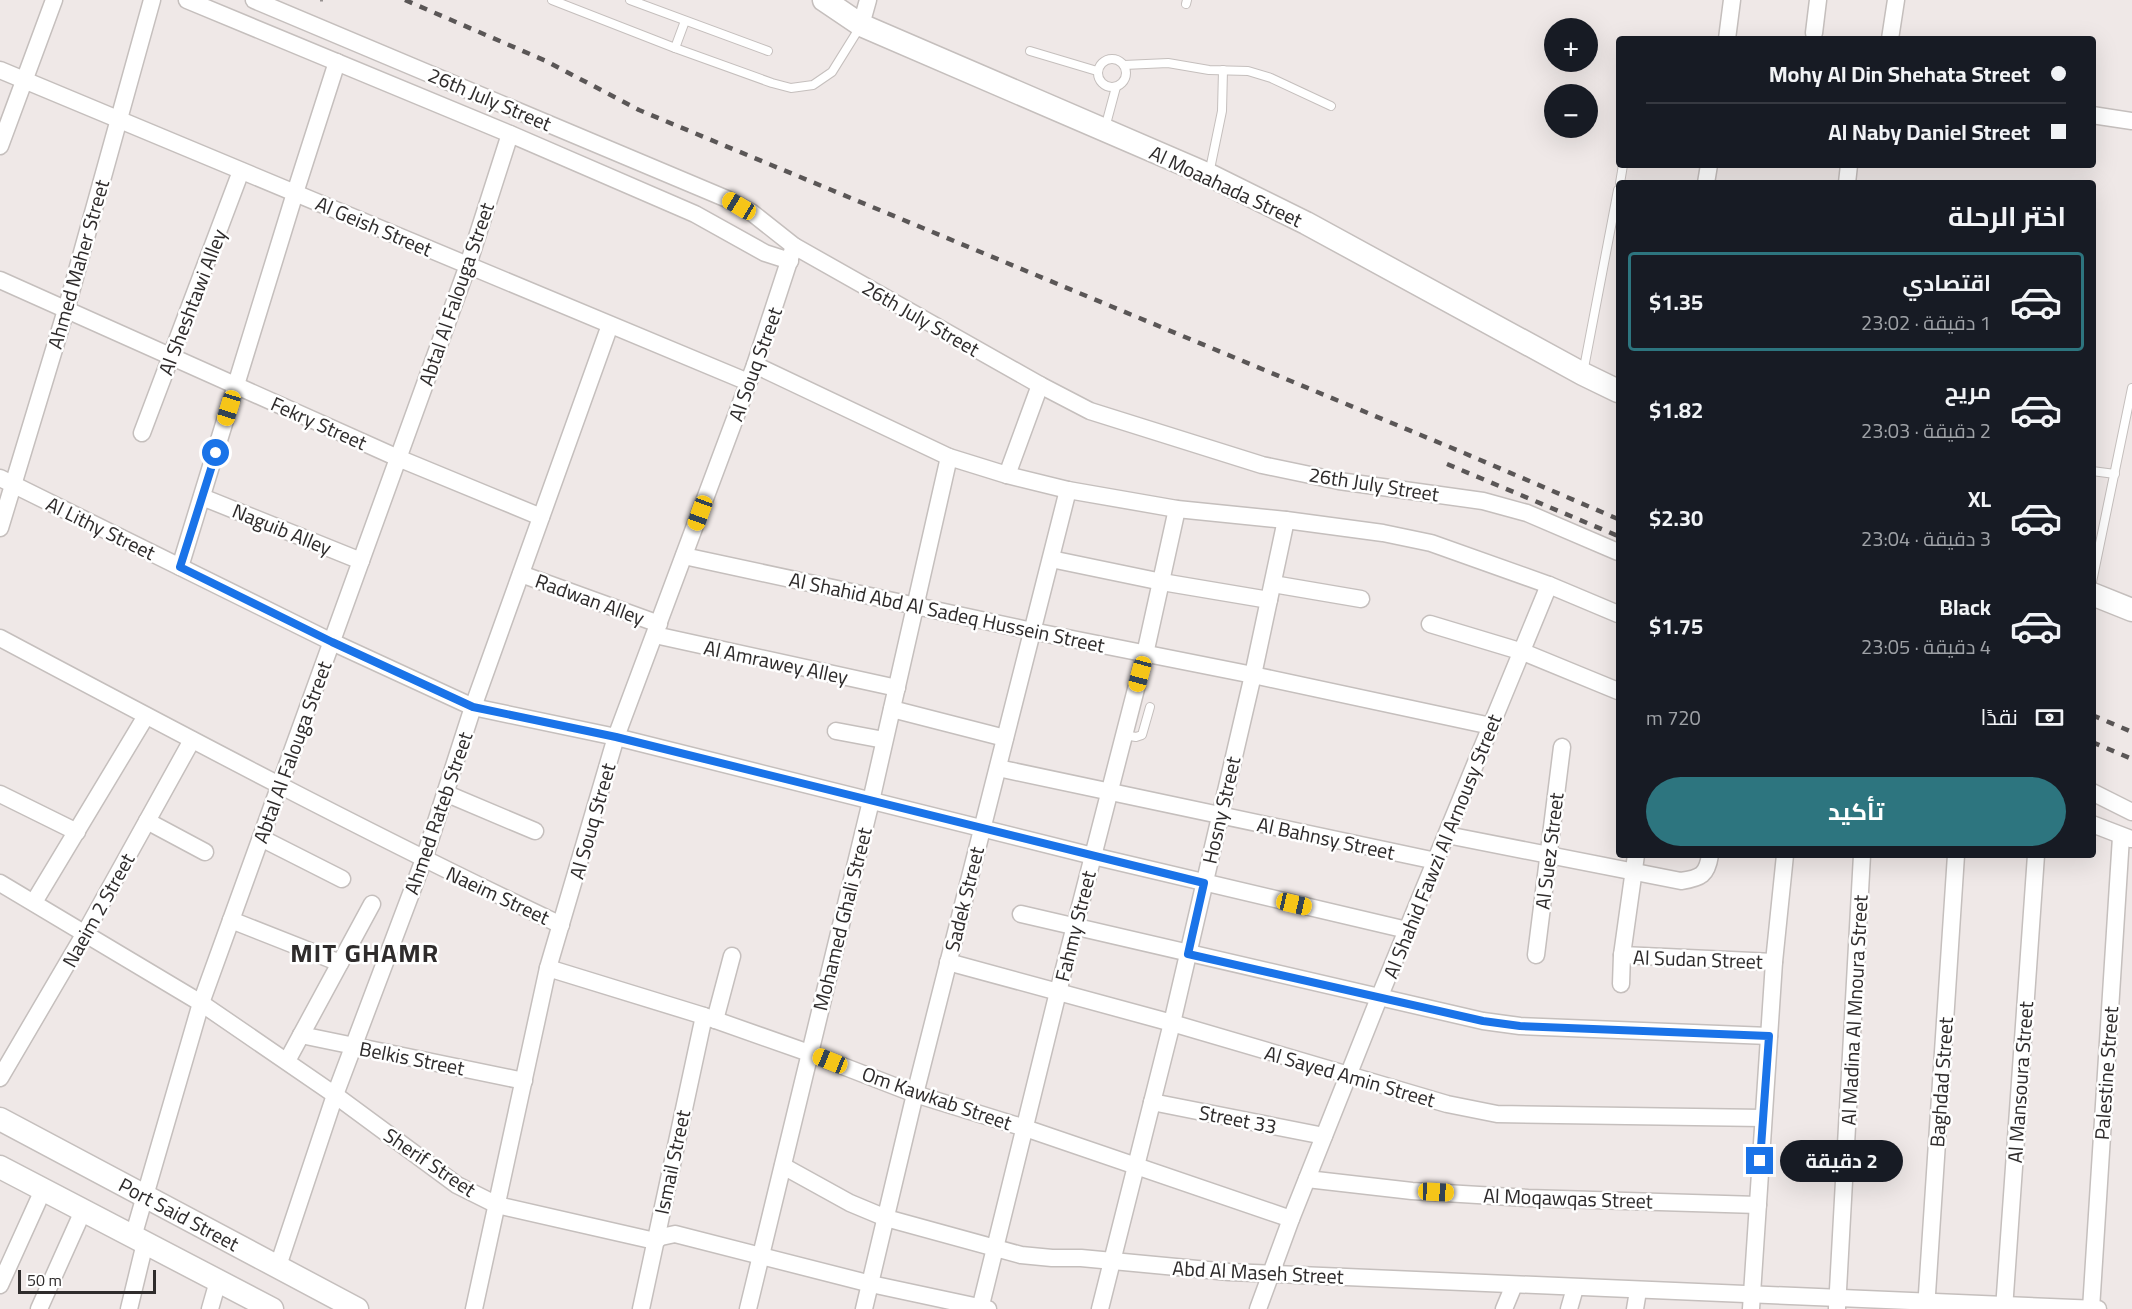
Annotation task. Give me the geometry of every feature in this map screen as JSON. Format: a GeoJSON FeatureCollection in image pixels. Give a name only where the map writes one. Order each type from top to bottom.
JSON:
{"type":"FeatureCollection","features":[{"type":"Feature","properties":{"kind":"main road","name":"Al Moaahada Street"},"geometry":{"type":"LineString","coordinates":[[824,0],[861,26],[1209,175],[1306,223],[1616,390]]}},
{"type":"Feature","properties":{"kind":"main road"},"geometry":{"type":"LineString","coordinates":[[2096,596],[2132,610]]}},
{"type":"Feature","properties":{"kind":"main road","name":"Port Said Street"},"geometry":{"type":"LineString","coordinates":[[0,1119],[357,1309]]}},
{"type":"Feature","properties":{"kind":"main road","name":"Port Said Street"},"geometry":{"type":"LineString","coordinates":[[0,1167],[272,1309]]}},
{"type":"Feature","properties":{"kind":"street"},"geometry":{"type":"LineString","coordinates":[[0,146],[54,0]]}},
{"type":"Feature","properties":{"kind":"street","name":"Ahmed Maher Street"},"geometry":{"type":"LineString","coordinates":[[0,528],[6,481],[66,310],[152,0]]}},
{"type":"Feature","properties":{"kind":"street","name":"26th July Street"},"geometry":{"type":"LineString","coordinates":[[187,0],[510,134],[695,214],[765,253],[792,254]]}},
{"type":"Feature","properties":{"kind":"street","name":"26th July Street"},"geometry":{"type":"LineString","coordinates":[[254,0],[702,187],[751,213],[792,254],[1090,411],[1262,465],[1339,481],[1483,501],[1527,513],[1616,551]]}},
{"type":"Feature","properties":{"kind":"street"},"geometry":{"type":"LineString","coordinates":[[861,26],[868,0]]}},
{"type":"Feature","properties":{"kind":"street"},"geometry":{"type":"LineString","coordinates":[[1727,36],[1732,0]]}},
{"type":"Feature","properties":{"kind":"street"},"geometry":{"type":"LineString","coordinates":[[1814,33],[1818,0]]}},
{"type":"Feature","properties":{"kind":"street"},"geometry":{"type":"LineString","coordinates":[[1890,36],[1896,0]]}},
{"type":"Feature","properties":{"kind":"street"},"geometry":{"type":"LineString","coordinates":[[180,567],[337,62]]}},
{"type":"Feature","properties":{"kind":"street","name":"Al Geish Street"},"geometry":{"type":"LineString","coordinates":[[0,70],[748,382]]}},
{"type":"Feature","properties":{"kind":"street"},"geometry":{"type":"LineString","coordinates":[[2096,116],[2132,121]]}},
{"type":"Feature","properties":{"kind":"street","name":"Abtal Al Falouga Street"},"geometry":{"type":"LineString","coordinates":[[129,1309],[144,1195],[201,1003],[468,265],[510,134]]}},
{"type":"Feature","properties":{"kind":"street","name":"Al Sheshtawi Alley"},"geometry":{"type":"LineString","coordinates":[[142,433],[242,171]]}},
{"type":"Feature","properties":{"kind":"street","name":"Al Souq Street"},"geometry":{"type":"LineString","coordinates":[[474,1309],[548,968],[616,737],[755,365],[792,254]]}},
{"type":"Feature","properties":{"kind":"street","name":"Fekry Street"},"geometry":{"type":"LineString","coordinates":[[0,280],[398,458],[541,517]]}},
{"type":"Feature","properties":{"kind":"street","name":"Ahmed Rateb Street"},"geometry":{"type":"LineString","coordinates":[[278,1266],[335,1095],[423,859],[473,707],[610,325]]}},
{"type":"Feature","properties":{"kind":"street"},"geometry":{"type":"LineString","coordinates":[[755,365],[949,457],[1007,475],[1068,490],[1177,509],[1287,520],[1383,533],[1431,543],[1550,585],[1616,613]]}},
{"type":"Feature","properties":{"kind":"street"},"geometry":{"type":"LineString","coordinates":[[1007,475],[1040,385]]}},
{"type":"Feature","properties":{"kind":"street","name":"Mohamed Ghali Street"},"geometry":{"type":"LineString","coordinates":[[747,1309],[871,801],[949,457]]}},
{"type":"Feature","properties":{"kind":"street","name":"Al Lithy Street"},"geometry":{"type":"LineString","coordinates":[[6,481],[332,642],[473,707],[616,737],[1093,856],[1407,930]]}},
{"type":"Feature","properties":{"kind":"street","name":"Sadek Street"},"geometry":{"type":"LineString","coordinates":[[864,1309],[915,1094],[1068,490]]}},
{"type":"Feature","properties":{"kind":"street","name":"Naguib Alley"},"geometry":{"type":"LineString","coordinates":[[202,497],[361,561]]}},
{"type":"Feature","properties":{"kind":"street","name":"Fahmy Street"},"geometry":{"type":"LineString","coordinates":[[983,1308],[1058,992],[1145,654],[1177,509]]}},
{"type":"Feature","properties":{"kind":"street","name":"Hosny Street"},"geometry":{"type":"LineString","coordinates":[[1100,1309],[1172,1023],[1287,520]]}},
{"type":"Feature","properties":{"kind":"street","name":"Al Shahid Abd Al Sadeq Hussein Street"},"geometry":{"type":"LineString","coordinates":[[684,556],[1491,726]]}},
{"type":"Feature","properties":{"kind":"street"},"geometry":{"type":"LineString","coordinates":[[1051,559],[1162,582],[1361,599]]}},
{"type":"Feature","properties":{"kind":"street","name":"Radwan Alley"},"geometry":{"type":"LineString","coordinates":[[521,574],[657,630]]}},
{"type":"Feature","properties":{"kind":"street","name":"Al Shahid Fawzi Al Arnousy Street"},"geometry":{"type":"LineString","coordinates":[[1258,1309],[1291,1219],[1379,998],[1550,585]]}},
{"type":"Feature","properties":{"kind":"street"},"geometry":{"type":"LineString","coordinates":[[1430,624],[1523,652],[1616,690]]}},
{"type":"Feature","properties":{"kind":"street","name":"Al Amrawey Alley"},"geometry":{"type":"LineString","coordinates":[[657,630],[897,688]]}},
{"type":"Feature","properties":{"kind":"street","name":"Naeim Street"},"geometry":{"type":"LineString","coordinates":[[0,638],[279,786],[423,859],[561,925]]}},
{"type":"Feature","properties":{"kind":"street"},"geometry":{"type":"LineString","coordinates":[[892,709],[1005,738]]}},
{"type":"Feature","properties":{"kind":"street"},"geometry":{"type":"LineString","coordinates":[[34,902],[147,716]]}},
{"type":"Feature","properties":{"kind":"street"},"geometry":{"type":"LineString","coordinates":[[836,731],[884,741]]}},
{"type":"Feature","properties":{"kind":"street","name":"Naeim 2 Street"},"geometry":{"type":"LineString","coordinates":[[0,1077],[86,933],[192,740]]}},
{"type":"Feature","properties":{"kind":"street","name":"Al Suez Street"},"geometry":{"type":"LineString","coordinates":[[1536,955],[1562,747]]}},
{"type":"Feature","properties":{"kind":"street","name":"Al Bahnsy Street"},"geometry":{"type":"LineString","coordinates":[[998,768],[1436,861]]}},
{"type":"Feature","properties":{"kind":"street"},"geometry":{"type":"LineString","coordinates":[[445,793],[535,831]]}},
{"type":"Feature","properties":{"kind":"street"},"geometry":{"type":"LineString","coordinates":[[0,794],[77,832]]}},
{"type":"Feature","properties":{"kind":"street"},"geometry":{"type":"LineString","coordinates":[[2096,794],[2132,812]]}},
{"type":"Feature","properties":{"kind":"street"},"geometry":{"type":"LineString","coordinates":[[147,821],[205,852]]}},
{"type":"Feature","properties":{"kind":"street"},"geometry":{"type":"LineString","coordinates":[[2096,826],[2127,838]]}},
{"type":"Feature","properties":{"kind":"street"},"geometry":{"type":"LineString","coordinates":[[1447,835],[1548,855],[1634,863],[1681,880],[1695,879],[1702,875],[1708,867],[1710,858]]}},
{"type":"Feature","properties":{"kind":"street"},"geometry":{"type":"LineString","coordinates":[[261,838],[342,879]]}},
{"type":"Feature","properties":{"kind":"street","name":"Palestine Street"},"geometry":{"type":"LineString","coordinates":[[2091,1309],[2127,838]]}},
{"type":"Feature","properties":{"kind":"street"},"geometry":{"type":"LineString","coordinates":[[1751,1302],[1774,962],[1785,858]]}},
{"type":"Feature","properties":{"kind":"street","name":"Al Madina Al Mnoura Street"},"geometry":{"type":"LineString","coordinates":[[1837,1304],[1862,858]]}},
{"type":"Feature","properties":{"kind":"street","name":"Baghdad Street"},"geometry":{"type":"LineString","coordinates":[[1926,1306],[1956,858]]}},
{"type":"Feature","properties":{"kind":"street","name":"Al Mansoura Street"},"geometry":{"type":"LineString","coordinates":[[2004,1307],[2036,858]]}},
{"type":"Feature","properties":{"kind":"street","name":"Al Sudan Street"},"geometry":{"type":"LineString","coordinates":[[1621,984],[1622,956],[1634,863]]}},
{"type":"Feature","properties":{"kind":"street","name":"Sherif Street"},"geometry":{"type":"LineString","coordinates":[[0,883],[201,1003],[335,1095],[457,1185],[497,1205],[656,1241],[675,1234],[871,1284],[983,1308]]}},
{"type":"Feature","properties":{"kind":"street"},"geometry":{"type":"LineString","coordinates":[[287,1061],[372,904]]}},
{"type":"Feature","properties":{"kind":"street"},"geometry":{"type":"LineString","coordinates":[[1021,914],[1483,1021],[1520,1026],[1769,1036]]}},
{"type":"Feature","properties":{"kind":"street"},"geometry":{"type":"LineString","coordinates":[[231,920],[340,963]]}},
{"type":"Feature","properties":{"kind":"street","name":"Ismail Street"},"geometry":{"type":"LineString","coordinates":[[641,1309],[709,1018],[732,956]]}},
{"type":"Feature","properties":{"kind":"street","name":"Al Sudan Street"},"geometry":{"type":"LineString","coordinates":[[1622,956],[1774,962]]}},
{"type":"Feature","properties":{"kind":"street","name":"Al Sayed Amin Street"},"geometry":{"type":"LineString","coordinates":[[948,962],[1172,1023],[1446,1104],[1497,1114],[1763,1118]]}},
{"type":"Feature","properties":{"kind":"street","name":"Om Kawkab Street"},"geometry":{"type":"LineString","coordinates":[[548,968],[709,1018],[915,1094],[1025,1128],[1291,1219]]}},
{"type":"Feature","properties":{"kind":"street","name":"Belkis Street"},"geometry":{"type":"LineString","coordinates":[[301,1035],[524,1081]]}},
{"type":"Feature","properties":{"kind":"street","name":"Street 33"},"geometry":{"type":"LineString","coordinates":[[1152,1102],[1324,1136]]}},
{"type":"Feature","properties":{"kind":"street","name":"Abd Al Maseh Street"},"geometry":{"type":"LineString","coordinates":[[783,1166],[816,1186],[886,1218],[1021,1255],[1229,1272],[1638,1291],[1751,1302],[2098,1309]]}},
{"type":"Feature","properties":{"kind":"street","name":"Al Moqawqas Street"},"geometry":{"type":"LineString","coordinates":[[1307,1179],[1412,1191],[1758,1205]]}},
{"type":"Feature","properties":{"kind":"street"},"geometry":{"type":"LineString","coordinates":[[0,1285],[43,1190]]}},
{"type":"Feature","properties":{"kind":"street"},"geometry":{"type":"LineString","coordinates":[[39,1309],[82,1211]]}},
{"type":"Feature","properties":{"kind":"street"},"geometry":{"type":"LineString","coordinates":[[210,1309],[218,1281]]}},
{"type":"Feature","properties":{"kind":"street"},"geometry":{"type":"LineString","coordinates":[[1504,1309],[1514,1285]]}},
{"type":"Feature","properties":{"kind":"street"},"geometry":{"type":"LineString","coordinates":[[1569,1309],[1575,1287]]}},
{"type":"Feature","properties":{"kind":"street"},"geometry":{"type":"LineString","coordinates":[[1635,1309],[1638,1291]]}},
{"type":"Feature","properties":{"kind":"lane"},"geometry":{"type":"LineString","coordinates":[[552,0],[675,48],[782,86],[813,85],[832,72],[861,26]]}},
{"type":"Feature","properties":{"kind":"lane"},"geometry":{"type":"LineString","coordinates":[[630,0],[768,51]]}},
{"type":"Feature","properties":{"kind":"lane"},"geometry":{"type":"LineString","coordinates":[[675,48],[686,21]]}},
{"type":"Feature","properties":{"kind":"lane"},"geometry":{"type":"LineString","coordinates":[[1030,51],[1097,71]]}},
{"type":"Feature","properties":{"kind":"lane"},"geometry":{"type":"LineString","coordinates":[[1116,87],[1104,85],[1098,76],[1099,65],[1109,58],[1124,65],[1168,63],[1248,71],[1260,74],[1330,106]]}},
{"type":"Feature","properties":{"kind":"lane"},"geometry":{"type":"LineString","coordinates":[[1104,131],[1116,87],[1125,78],[1124,65]]}},
{"type":"Feature","properties":{"kind":"lane"},"geometry":{"type":"LineString","coordinates":[[1209,175],[1222,111],[1223,70]]}},
{"type":"Feature","properties":{"kind":"lane"},"geometry":{"type":"LineString","coordinates":[[1583,374],[1616,201]]}},
{"type":"Feature","properties":{"kind":"lane"},"geometry":{"type":"LineString","coordinates":[[2096,563],[2132,388]]}},
{"type":"Feature","properties":{"kind":"lane"},"geometry":{"type":"LineString","coordinates":[[2096,472],[2115,474]]}},
{"type":"Feature","properties":{"kind":"lane"},"geometry":{"type":"LineString","coordinates":[[1124,735],[1136,737],[1142,735],[1150,707]]}},
{"type":"Feature","properties":{"kind":"railway"},"geometry":{"type":"LineString","coordinates":[[405,0],[546,61],[639,110],[1616,518]]}},
{"type":"Feature","properties":{"kind":"railway"},"geometry":{"type":"LineString","coordinates":[[1447,464],[1616,535]]}},
{"type":"Feature","properties":{"kind":"railway"},"geometry":{"type":"LineString","coordinates":[[2096,717],[2132,732]]}},
{"type":"Feature","properties":{"kind":"railway"},"geometry":{"type":"LineString","coordinates":[[2096,744],[2132,759]]}},
{"type":"Feature","properties":{"kind":"district","name":"MIT GHAMR"},"geometry":{"type":"Point","coordinates":[365,952]}},
{"type":"Feature","properties":{"kind":"route"},"geometry":{"type":"LineString","coordinates":[[216,453],[180,567],[332,642],[473,707],[616,737],[1204,883],[1188,954],[1483,1021],[1520,1026],[1769,1036],[1760,1161]]}}]}
